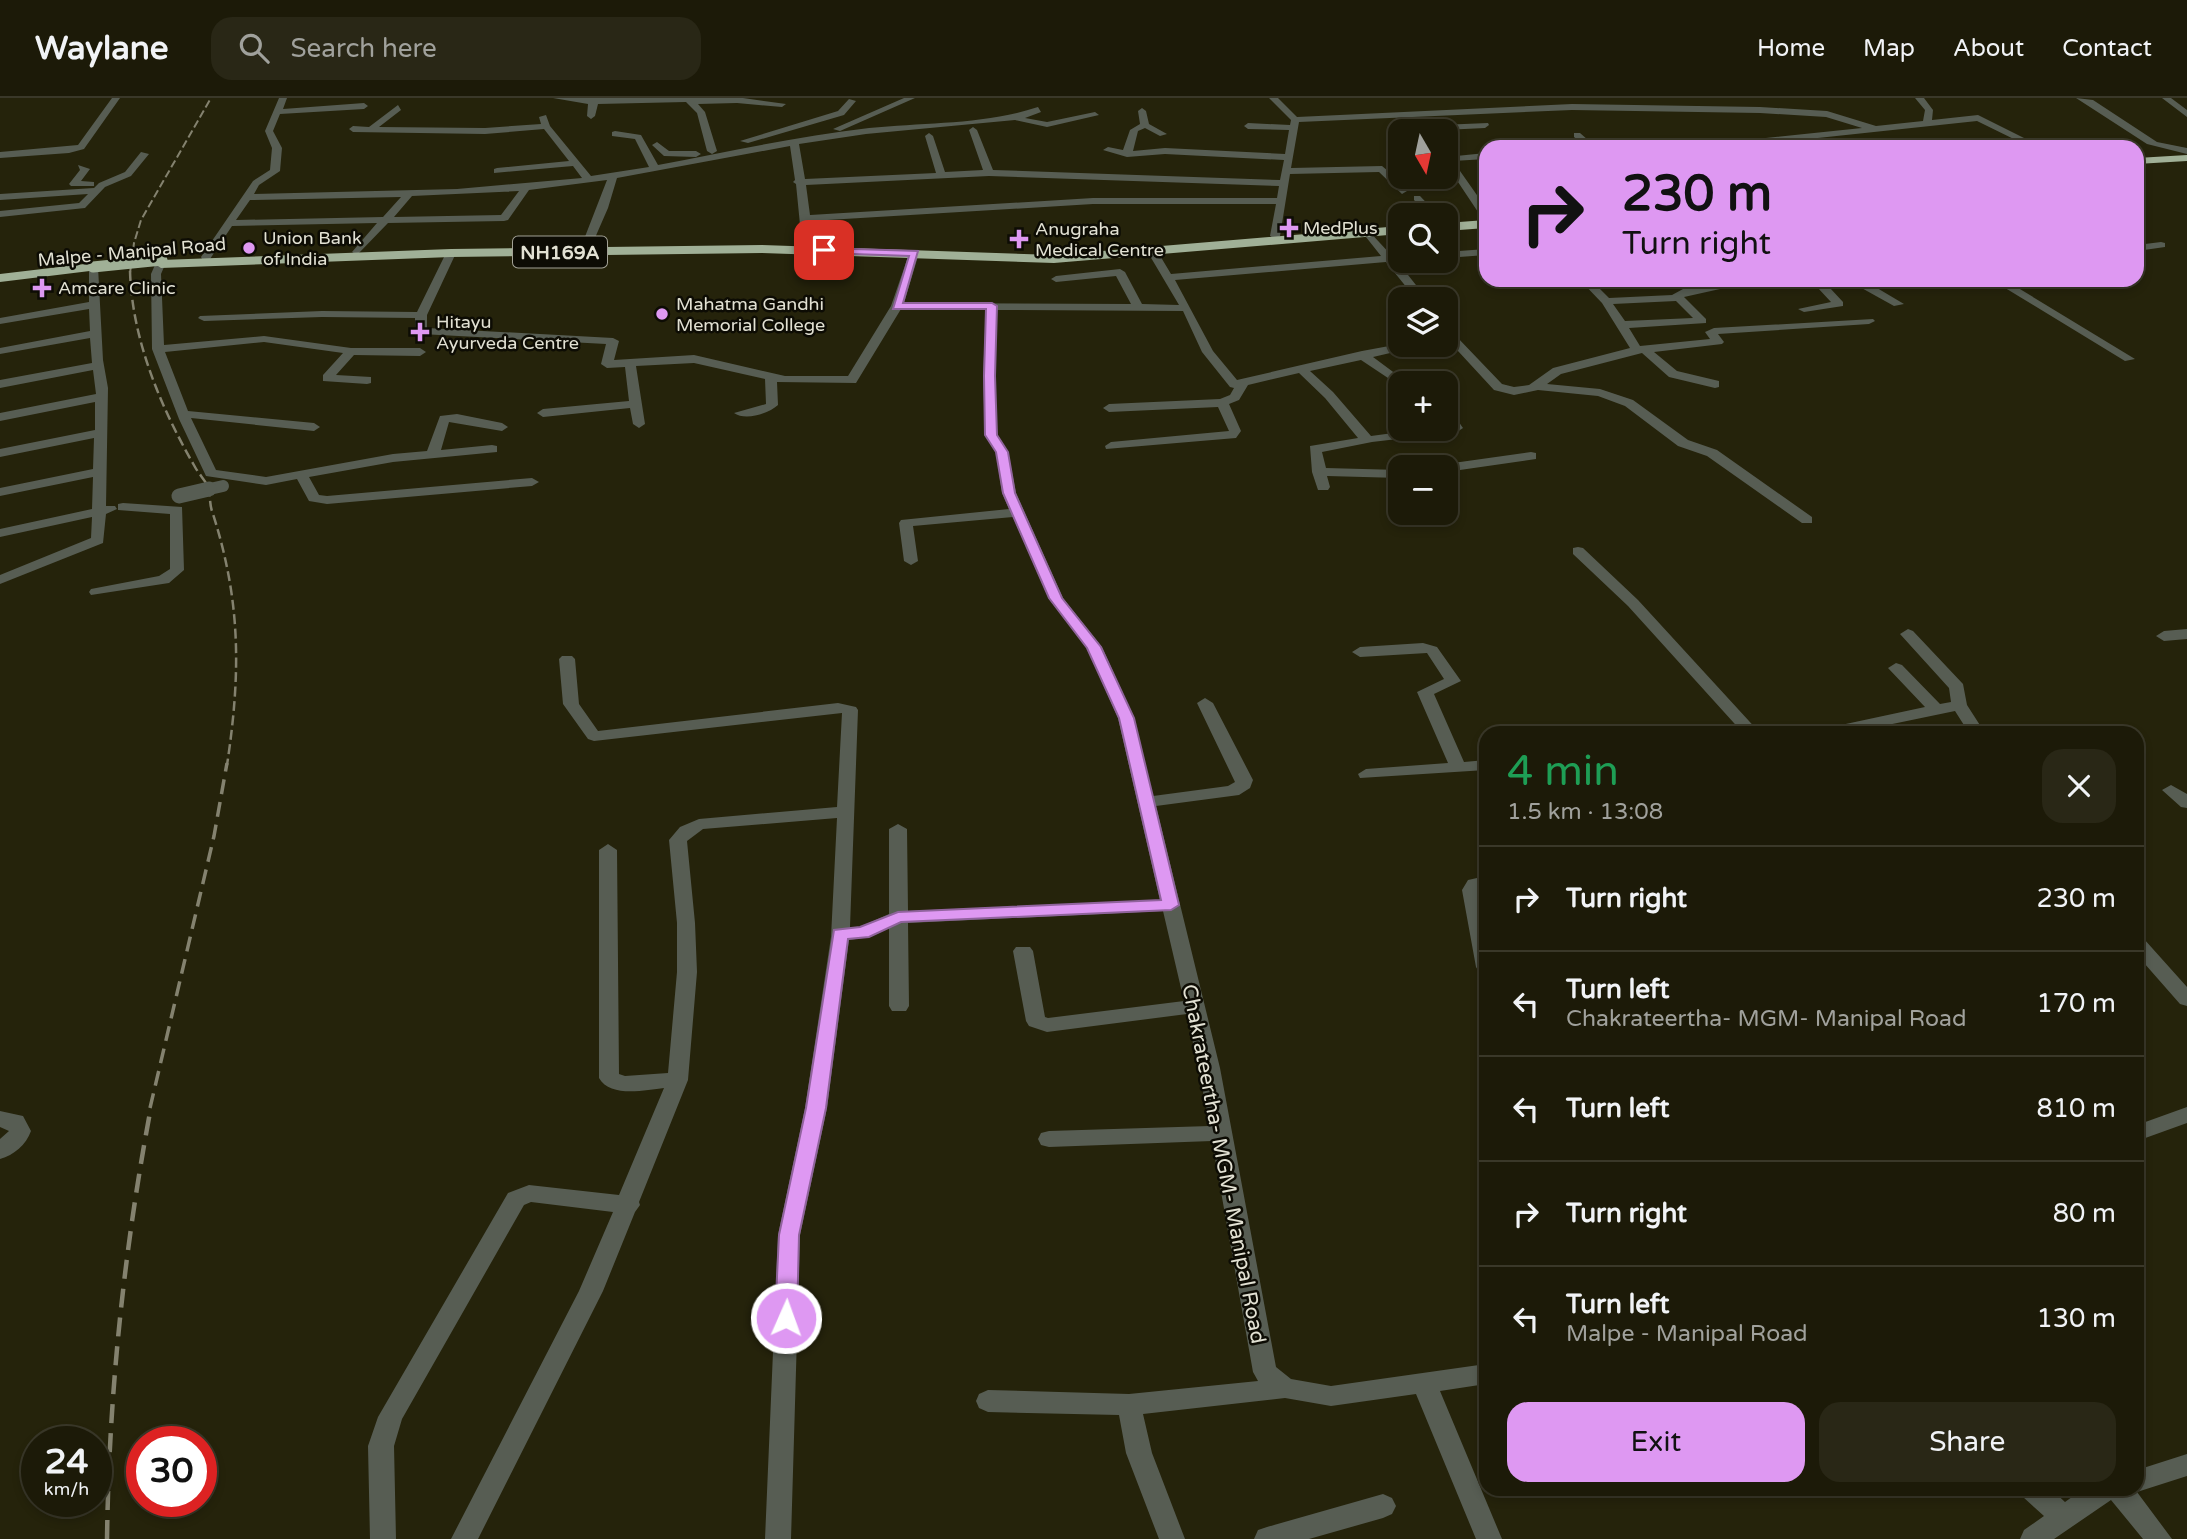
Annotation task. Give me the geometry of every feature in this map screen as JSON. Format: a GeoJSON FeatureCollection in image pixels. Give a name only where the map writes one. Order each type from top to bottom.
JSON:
{"type":"FeatureCollection","features":[{"type":"Feature","properties":{"kind":"highway"},"geometry":{"type":"LineString","coordinates":[[2144,162],[2187,159]]}},
{"type":"Feature","properties":{"kind":"highway"},"geometry":{"type":"LineString","coordinates":[[1458,224],[1479,221]]}},
{"type":"Feature","properties":{"kind":"highway","name":"Malpe - Manipal Road"},"geometry":{"type":"LineString","coordinates":[[206,257],[586,247],[789,249],[1054,259],[1152,251],[1275,236],[1388,229]]}},
{"type":"Feature","properties":{"kind":"highway","name":"Malpe - Manipal Road"},"geometry":{"type":"LineString","coordinates":[[0,280],[162,262],[625,248],[807,245],[1050,254],[1388,229]]}},
{"type":"Feature","properties":{"kind":"highway","name":"NH169A"},"geometry":{"type":"LineString","coordinates":[[162,262],[206,257]]}},
{"type":"Feature","properties":{"kind":"street"},"geometry":{"type":"LineString","coordinates":[[0,155],[69,150],[81,146],[117,98]]}},
{"type":"Feature","properties":{"kind":"street"},"geometry":{"type":"LineString","coordinates":[[206,257],[256,183],[275,171],[277,149],[270,131],[283,98]]}},
{"type":"Feature","properties":{"kind":"street"},"geometry":{"type":"LineString","coordinates":[[557,98],[594,102],[786,101]]}},
{"type":"Feature","properties":{"kind":"street"},"geometry":{"type":"LineString","coordinates":[[815,138],[912,98]]}},
{"type":"Feature","properties":{"kind":"street"},"geometry":{"type":"LineString","coordinates":[[1273,98],[1294,124]]}},
{"type":"Feature","properties":{"kind":"street"},"geometry":{"type":"LineString","coordinates":[[1684,98],[1698,109]]}},
{"type":"Feature","properties":{"kind":"street"},"geometry":{"type":"LineString","coordinates":[[1919,98],[1929,110],[1927,124]]}},
{"type":"Feature","properties":{"kind":"street"},"geometry":{"type":"LineString","coordinates":[[2080,98],[2095,103],[2149,142],[2187,151]]}},
{"type":"Feature","properties":{"kind":"street"},"geometry":{"type":"LineString","coordinates":[[2166,98],[2187,114]]}},
{"type":"Feature","properties":{"kind":"street"},"geometry":{"type":"LineString","coordinates":[[688,100],[701,111],[712,155]]}},
{"type":"Feature","properties":{"kind":"street"},"geometry":{"type":"LineString","coordinates":[[786,101],[776,113],[796,126]]}},
{"type":"Feature","properties":{"kind":"street"},"geometry":{"type":"LineString","coordinates":[[246,197],[526,187],[655,169],[712,155],[841,113],[852,101]]}},
{"type":"Feature","properties":{"kind":"street"},"geometry":{"type":"LineString","coordinates":[[591,116],[594,102]]}},
{"type":"Feature","properties":{"kind":"street"},"geometry":{"type":"LineString","coordinates":[[276,112],[364,106]]}},
{"type":"Feature","properties":{"kind":"street"},"geometry":{"type":"LineString","coordinates":[[1248,126],[1559,107],[1698,109],[1830,115],[1878,130]]}},
{"type":"Feature","properties":{"kind":"street"},"geometry":{"type":"LineString","coordinates":[[372,128],[398,108]]}},
{"type":"Feature","properties":{"kind":"street"},"geometry":{"type":"LineString","coordinates":[[881,110],[907,112]]}},
{"type":"Feature","properties":{"kind":"street"},"geometry":{"type":"LineString","coordinates":[[942,116],[1018,118],[1038,110]]}},
{"type":"Feature","properties":{"kind":"street"},"geometry":{"type":"LineString","coordinates":[[1142,111],[1145,125]]}},
{"type":"Feature","properties":{"kind":"street"},"geometry":{"type":"LineString","coordinates":[[1018,118],[1030,124],[1068,123],[1095,114]]}},
{"type":"Feature","properties":{"kind":"street"},"geometry":{"type":"LineString","coordinates":[[514,118],[543,117],[546,125],[587,179]]}},
{"type":"Feature","properties":{"kind":"street"},"geometry":{"type":"LineString","coordinates":[[657,145],[667,154],[686,152],[726,156],[815,138],[964,118]]}},
{"type":"Feature","properties":{"kind":"street"},"geometry":{"type":"LineString","coordinates":[[1784,140],[1944,120],[1982,119],[2023,140]]}},
{"type":"Feature","properties":{"kind":"street"},"geometry":{"type":"LineString","coordinates":[[1275,236],[1294,124]]}},
{"type":"Feature","properties":{"kind":"street"},"geometry":{"type":"LineString","coordinates":[[353,128],[485,131],[546,125]]}},
{"type":"Feature","properties":{"kind":"street"},"geometry":{"type":"LineString","coordinates":[[1145,125],[1163,134]]}},
{"type":"Feature","properties":{"kind":"street"},"geometry":{"type":"LineString","coordinates":[[1127,153],[1134,130],[1145,125]]}},
{"type":"Feature","properties":{"kind":"street"},"geometry":{"type":"LineString","coordinates":[[1458,127],[1485,125]]}},
{"type":"Feature","properties":{"kind":"street"},"geometry":{"type":"LineString","coordinates":[[973,130],[989,173]]}},
{"type":"Feature","properties":{"kind":"street"},"geometry":{"type":"LineString","coordinates":[[615,134],[638,138],[655,169]]}},
{"type":"Feature","properties":{"kind":"street"},"geometry":{"type":"LineString","coordinates":[[1577,135],[1583,140]]}},
{"type":"Feature","properties":{"kind":"street"},"geometry":{"type":"LineString","coordinates":[[929,136],[941,175]]}},
{"type":"Feature","properties":{"kind":"street"},"geometry":{"type":"LineString","coordinates":[[1827,136],[1836,140]]}},
{"type":"Feature","properties":{"kind":"street"},"geometry":{"type":"LineString","coordinates":[[794,142],[798,182],[806,218],[807,245]]}},
{"type":"Feature","properties":{"kind":"street"},"geometry":{"type":"LineString","coordinates":[[1108,150],[1127,153],[1166,151],[1287,156]]}},
{"type":"Feature","properties":{"kind":"street"},"geometry":{"type":"LineString","coordinates":[[0,214],[85,205],[94,191],[105,183],[128,174],[144,154]]}},
{"type":"Feature","properties":{"kind":"street"},"geometry":{"type":"LineString","coordinates":[[1458,158],[1479,157]]}},
{"type":"Feature","properties":{"kind":"street"},"geometry":{"type":"LineString","coordinates":[[496,171],[575,163]]}},
{"type":"Feature","properties":{"kind":"street"},"geometry":{"type":"LineString","coordinates":[[81,167],[85,169],[74,184],[105,183]]}},
{"type":"Feature","properties":{"kind":"street"},"geometry":{"type":"LineString","coordinates":[[1286,171],[1382,169],[1388,175]]}},
{"type":"Feature","properties":{"kind":"street"},"geometry":{"type":"LineString","coordinates":[[798,182],[989,173],[1284,183]]}},
{"type":"Feature","properties":{"kind":"street"},"geometry":{"type":"LineString","coordinates":[[586,247],[603,208],[613,174]]}},
{"type":"Feature","properties":{"kind":"street"},"geometry":{"type":"LineString","coordinates":[[1458,177],[1479,209]]}},
{"type":"Feature","properties":{"kind":"street"},"geometry":{"type":"LineString","coordinates":[[229,223],[504,218],[526,187]]}},
{"type":"Feature","properties":{"kind":"street"},"geometry":{"type":"LineString","coordinates":[[0,197],[94,191]]}},
{"type":"Feature","properties":{"kind":"street"},"geometry":{"type":"LineString","coordinates":[[357,252],[411,192]]}},
{"type":"Feature","properties":{"kind":"street"},"geometry":{"type":"LineString","coordinates":[[1417,198],[1422,203]]}},
{"type":"Feature","properties":{"kind":"street"},"geometry":{"type":"LineString","coordinates":[[806,218],[1093,201],[1281,201]]}},
{"type":"Feature","properties":{"kind":"street"},"geometry":{"type":"LineString","coordinates":[[1367,232],[1388,252]]}},
{"type":"Feature","properties":{"kind":"street"},"geometry":{"type":"LineString","coordinates":[[2144,247],[2161,245]]}},
{"type":"Feature","properties":{"kind":"street"},"geometry":{"type":"LineString","coordinates":[[1152,251],[1187,307],[1208,352],[1234,384],[1388,350]]}},
{"type":"Feature","properties":{"kind":"street"},"geometry":{"type":"LineString","coordinates":[[1458,253],[1479,252]]}},
{"type":"Feature","properties":{"kind":"street"},"geometry":{"type":"LineString","coordinates":[[421,331],[421,315],[451,253]]}},
{"type":"Feature","properties":{"kind":"street"},"geometry":{"type":"LineString","coordinates":[[389,351],[421,331],[613,341],[607,364],[694,359],[771,377],[835,382],[852,380],[897,306],[914,253]]}},
{"type":"Feature","properties":{"kind":"street"},"geometry":{"type":"LineString","coordinates":[[1054,259],[1059,293]]}},
{"type":"Feature","properties":{"kind":"street"},"geometry":{"type":"LineString","coordinates":[[1168,277],[1388,259]]}},
{"type":"Feature","properties":{"kind":"street"},"geometry":{"type":"LineString","coordinates":[[162,262],[156,274],[158,349],[211,473],[266,481]]}},
{"type":"Feature","properties":{"kind":"street"},"geometry":{"type":"LineString","coordinates":[[0,580],[98,540],[101,397],[93,269]]}},
{"type":"Feature","properties":{"kind":"street"},"geometry":{"type":"LineString","coordinates":[[1059,293],[1077,276],[1120,272],[1138,307]]}},
{"type":"Feature","properties":{"kind":"street"},"geometry":{"type":"LineString","coordinates":[[1077,276],[1094,300]]}},
{"type":"Feature","properties":{"kind":"street"},"geometry":{"type":"LineString","coordinates":[[1592,287],[1606,301],[1620,325],[1641,350],[1673,374],[1715,384]]}},
{"type":"Feature","properties":{"kind":"street"},"geometry":{"type":"LineString","coordinates":[[1606,301],[1678,297],[1683,292],[1724,287]]}},
{"type":"Feature","properties":{"kind":"street"},"geometry":{"type":"LineString","coordinates":[[1804,309],[1839,304],[1823,287]]}},
{"type":"Feature","properties":{"kind":"street"},"geometry":{"type":"LineString","coordinates":[[1867,287],[1898,304]]}},
{"type":"Feature","properties":{"kind":"street"},"geometry":{"type":"LineString","coordinates":[[2009,287],[2129,359]]}},
{"type":"Feature","properties":{"kind":"street"},"geometry":{"type":"LineString","coordinates":[[897,306],[992,306],[1059,293],[1138,307],[1187,307]]}},
{"type":"Feature","properties":{"kind":"street"},"geometry":{"type":"LineString","coordinates":[[1620,325],[1702,321],[1678,297]]}},
{"type":"Feature","properties":{"kind":"street"},"geometry":{"type":"LineString","coordinates":[[0,321],[96,304]]}},
{"type":"Feature","properties":{"kind":"street","name":"Chakrateertha- MGM- Manipal Road"},"geometry":{"type":"LineString","coordinates":[[992,306],[989,376],[991,435],[1002,452],[1009,493],[1056,598],[1094,647],[1126,718],[1195,1006],[1222,1133],[1265,1372],[1285,1388]]}},
{"type":"Feature","properties":{"kind":"street"},"geometry":{"type":"LineString","coordinates":[[204,317],[421,315]]}},
{"type":"Feature","properties":{"kind":"street"},"geometry":{"type":"LineString","coordinates":[[1536,386],[1541,379],[1557,371],[1641,350],[1718,342],[1711,332],[1714,331],[1869,321]]}},
{"type":"Feature","properties":{"kind":"street"},"geometry":{"type":"LineString","coordinates":[[0,351],[95,334]]}},
{"type":"Feature","properties":{"kind":"street"},"geometry":{"type":"LineString","coordinates":[[158,349],[264,339],[351,351],[420,352]]}},
{"type":"Feature","properties":{"kind":"street"},"geometry":{"type":"LineString","coordinates":[[1458,345],[1501,389],[1525,390],[1536,386],[1600,393],[1629,403],[1683,443],[1712,453],[1807,520]]}},
{"type":"Feature","properties":{"kind":"street"},"geometry":{"type":"LineString","coordinates":[[351,351],[327,377],[367,380]]}},
{"type":"Feature","properties":{"kind":"street"},"geometry":{"type":"LineString","coordinates":[[1362,355],[1388,373]]}},
{"type":"Feature","properties":{"kind":"street"},"geometry":{"type":"LineString","coordinates":[[629,363],[639,424]]}},
{"type":"Feature","properties":{"kind":"street"},"geometry":{"type":"LineString","coordinates":[[0,384],[98,365]]}},
{"type":"Feature","properties":{"kind":"street"},"geometry":{"type":"LineString","coordinates":[[1301,369],[1329,395],[1367,440],[1317,448],[1323,487]]}},
{"type":"Feature","properties":{"kind":"street"},"geometry":{"type":"LineString","coordinates":[[740,413],[764,410],[772,405],[771,377]]}},
{"type":"Feature","properties":{"kind":"street"},"geometry":{"type":"LineString","coordinates":[[1109,408],[1222,403],[1235,397],[1243,382]]}},
{"type":"Feature","properties":{"kind":"street"},"geometry":{"type":"LineString","coordinates":[[0,416],[101,397]]}},
{"type":"Feature","properties":{"kind":"street"},"geometry":{"type":"LineString","coordinates":[[1111,446],[1229,436],[1235,431],[1222,403]]}},
{"type":"Feature","properties":{"kind":"street"},"geometry":{"type":"LineString","coordinates":[[543,413],[636,404]]}},
{"type":"Feature","properties":{"kind":"street"},"geometry":{"type":"LineString","coordinates":[[184,414],[313,427]]}},
{"type":"Feature","properties":{"kind":"street"},"geometry":{"type":"LineString","coordinates":[[433,454],[444,419],[457,418],[502,427]]}},
{"type":"Feature","properties":{"kind":"street"},"geometry":{"type":"LineString","coordinates":[[0,453],[99,433]]}},
{"type":"Feature","properties":{"kind":"street"},"geometry":{"type":"LineString","coordinates":[[1375,439],[1388,437]]}},
{"type":"Feature","properties":{"kind":"street"},"geometry":{"type":"LineString","coordinates":[[0,533],[223,486],[254,485],[393,458],[492,449]]}},
{"type":"Feature","properties":{"kind":"street"},"geometry":{"type":"LineString","coordinates":[[1458,466],[1531,456]]}},
{"type":"Feature","properties":{"kind":"street"},"geometry":{"type":"LineString","coordinates":[[1320,471],[1388,474]]}},
{"type":"Feature","properties":{"kind":"street"},"geometry":{"type":"LineString","coordinates":[[0,492],[99,472]]}},
{"type":"Feature","properties":{"kind":"street"},"geometry":{"type":"LineString","coordinates":[[300,474],[314,498],[327,500],[532,482]]}},
{"type":"Feature","properties":{"kind":"street"},"geometry":{"type":"LineString","coordinates":[[96,593],[164,580],[177,570],[177,510],[123,507]]}},
{"type":"Feature","properties":{"kind":"street"},"geometry":{"type":"LineString","coordinates":[[911,561],[906,523],[1017,512]]}},
{"type":"Feature","properties":{"kind":"street"},"geometry":{"type":"LineString","coordinates":[[1578,551],[1633,603],[1746,726]]}},
{"type":"Feature","properties":{"kind":"street"},"geometry":{"type":"LineString","coordinates":[[1908,634],[1957,687],[1959,705],[1972,726]]}},
{"type":"Feature","properties":{"kind":"street"},"geometry":{"type":"LineString","coordinates":[[2164,636],[2187,634]]}},
{"type":"Feature","properties":{"kind":"street"},"geometry":{"type":"LineString","coordinates":[[1360,652],[1423,648],[1432,650],[1453,681],[1425,692],[1458,768]]}},
{"type":"Feature","properties":{"kind":"street"},"geometry":{"type":"LineString","coordinates":[[567,659],[571,704],[594,736],[846,708],[850,710],[840,934],[816,1108],[789,1235],[778,1539]]}},
{"type":"Feature","properties":{"kind":"street"},"geometry":{"type":"LineString","coordinates":[[1896,668],[1936,710]]}},
{"type":"Feature","properties":{"kind":"street"},"geometry":{"type":"LineString","coordinates":[[1146,802],[1233,791],[1244,784],[1205,703]]}},
{"type":"Feature","properties":{"kind":"street"},"geometry":{"type":"LineString","coordinates":[[1860,726],[1959,705]]}},
{"type":"Feature","properties":{"kind":"street"},"geometry":{"type":"LineString","coordinates":[[1366,774],[1479,766]]}},
{"type":"Feature","properties":{"kind":"street"},"geometry":{"type":"LineString","coordinates":[[2171,790],[2187,803]]}},
{"type":"Feature","properties":{"kind":"street"},"geometry":{"type":"LineString","coordinates":[[464,1539],[591,1291],[629,1205],[678,1080],[687,972],[686,923],[678,840],[686,831],[699,824],[844,812]]}},
{"type":"Feature","properties":{"kind":"street"},"geometry":{"type":"LineString","coordinates":[[898,828],[899,1006]]}},
{"type":"Feature","properties":{"kind":"street"},"geometry":{"type":"LineString","coordinates":[[608,850],[609,1078],[623,1084],[678,1080]]}},
{"type":"Feature","properties":{"kind":"street"},"geometry":{"type":"LineString","coordinates":[[1479,883],[1474,884],[1471,890],[1479,931]]}},
{"type":"Feature","properties":{"kind":"street"},"geometry":{"type":"LineString","coordinates":[[840,934],[863,933],[898,917],[1171,905]]}},
{"type":"Feature","properties":{"kind":"street"},"geometry":{"type":"LineString","coordinates":[[1023,951],[1036,1021],[1047,1025],[1195,1006]]}},
{"type":"Feature","properties":{"kind":"street"},"geometry":{"type":"LineString","coordinates":[[2144,951],[2187,999]]}},
{"type":"Feature","properties":{"kind":"street"},"geometry":{"type":"LineString","coordinates":[[2144,1130],[2187,1115]]}},
{"type":"Feature","properties":{"kind":"street"},"geometry":{"type":"LineString","coordinates":[[0,1119],[15,1122],[20,1132],[18,1137],[0,1151]]}},
{"type":"Feature","properties":{"kind":"street"},"geometry":{"type":"LineString","coordinates":[[1049,1139],[1222,1133]]}},
{"type":"Feature","properties":{"kind":"street"},"geometry":{"type":"LineString","coordinates":[[383,1539],[381,1446],[390,1417],[516,1199],[528,1193],[629,1205]]}},
{"type":"Feature","properties":{"kind":"street"},"geometry":{"type":"LineString","coordinates":[[988,1401],[1129,1405],[1285,1388],[1331,1396],[1479,1375]]}},
{"type":"Feature","properties":{"kind":"street"},"geometry":{"type":"LineString","coordinates":[[1424,1383],[1489,1539]]}},
{"type":"Feature","properties":{"kind":"street"},"geometry":{"type":"LineString","coordinates":[[1129,1405],[1139,1453],[1172,1539]]}},
{"type":"Feature","properties":{"kind":"street"},"geometry":{"type":"LineString","coordinates":[[2144,1478],[2187,1465]]}},
{"type":"Feature","properties":{"kind":"street"},"geometry":{"type":"LineString","coordinates":[[2040,1496],[2063,1517]]}},
{"type":"Feature","properties":{"kind":"street"},"geometry":{"type":"LineString","coordinates":[[2033,1539],[2093,1496]]}},
{"type":"Feature","properties":{"kind":"street"},"geometry":{"type":"LineString","coordinates":[[2124,1496],[2159,1539]]}},
{"type":"Feature","properties":{"kind":"street"},"geometry":{"type":"LineString","coordinates":[[1275,1538],[1383,1506]]}},
{"type":"Feature","properties":{"kind":"railway"},"geometry":{"type":"LineString","coordinates":[[130,272],[134,243],[141,220],[211,98]]}},
{"type":"Feature","properties":{"kind":"railway"},"geometry":{"type":"LineString","coordinates":[[130,272],[136,322],[150,373],[171,421],[208,488],[229,575],[236,637],[236,668],[227,765]]}},
{"type":"Feature","properties":{"kind":"railway"},"geometry":{"type":"LineString","coordinates":[[150,1108],[214,836],[227,763]]}},
{"type":"Feature","properties":{"kind":"railway"},"geometry":{"type":"LineString","coordinates":[[107,1539],[111,1430],[120,1322],[133,1214],[151,1107]]}},
{"type":"Feature","properties":{"kind":"place","name":"MedPlus"},"geometry":{"type":"Point","coordinates":[1289,228]}},
{"type":"Feature","properties":{"kind":"place","name":"Anugraha Medical Centre"},"geometry":{"type":"Point","coordinates":[1019,239]}},
{"type":"Feature","properties":{"kind":"place","name":"Union Bank of India"},"geometry":{"type":"Point","coordinates":[249,248]}},
{"type":"Feature","properties":{"kind":"place","name":"Amcare Clinic"},"geometry":{"type":"Point","coordinates":[42,288]}},
{"type":"Feature","properties":{"kind":"place","name":"Mahatma Gandhi Memorial College"},"geometry":{"type":"Point","coordinates":[662,314]}},
{"type":"Feature","properties":{"kind":"place","name":"Hitayu Ayurveda Centre"},"geometry":{"type":"Point","coordinates":[420,332]}},
{"type":"Feature","properties":{"kind":"route"},"geometry":{"type":"LineString","coordinates":[[786,1318],[789,1235],[816,1108],[840,934],[863,933],[898,917],[1171,905],[1126,718],[1094,647],[1056,598],[1009,493],[1002,452],[991,435],[989,376],[992,306],[897,306],[914,253],[824,250]]}}]}
